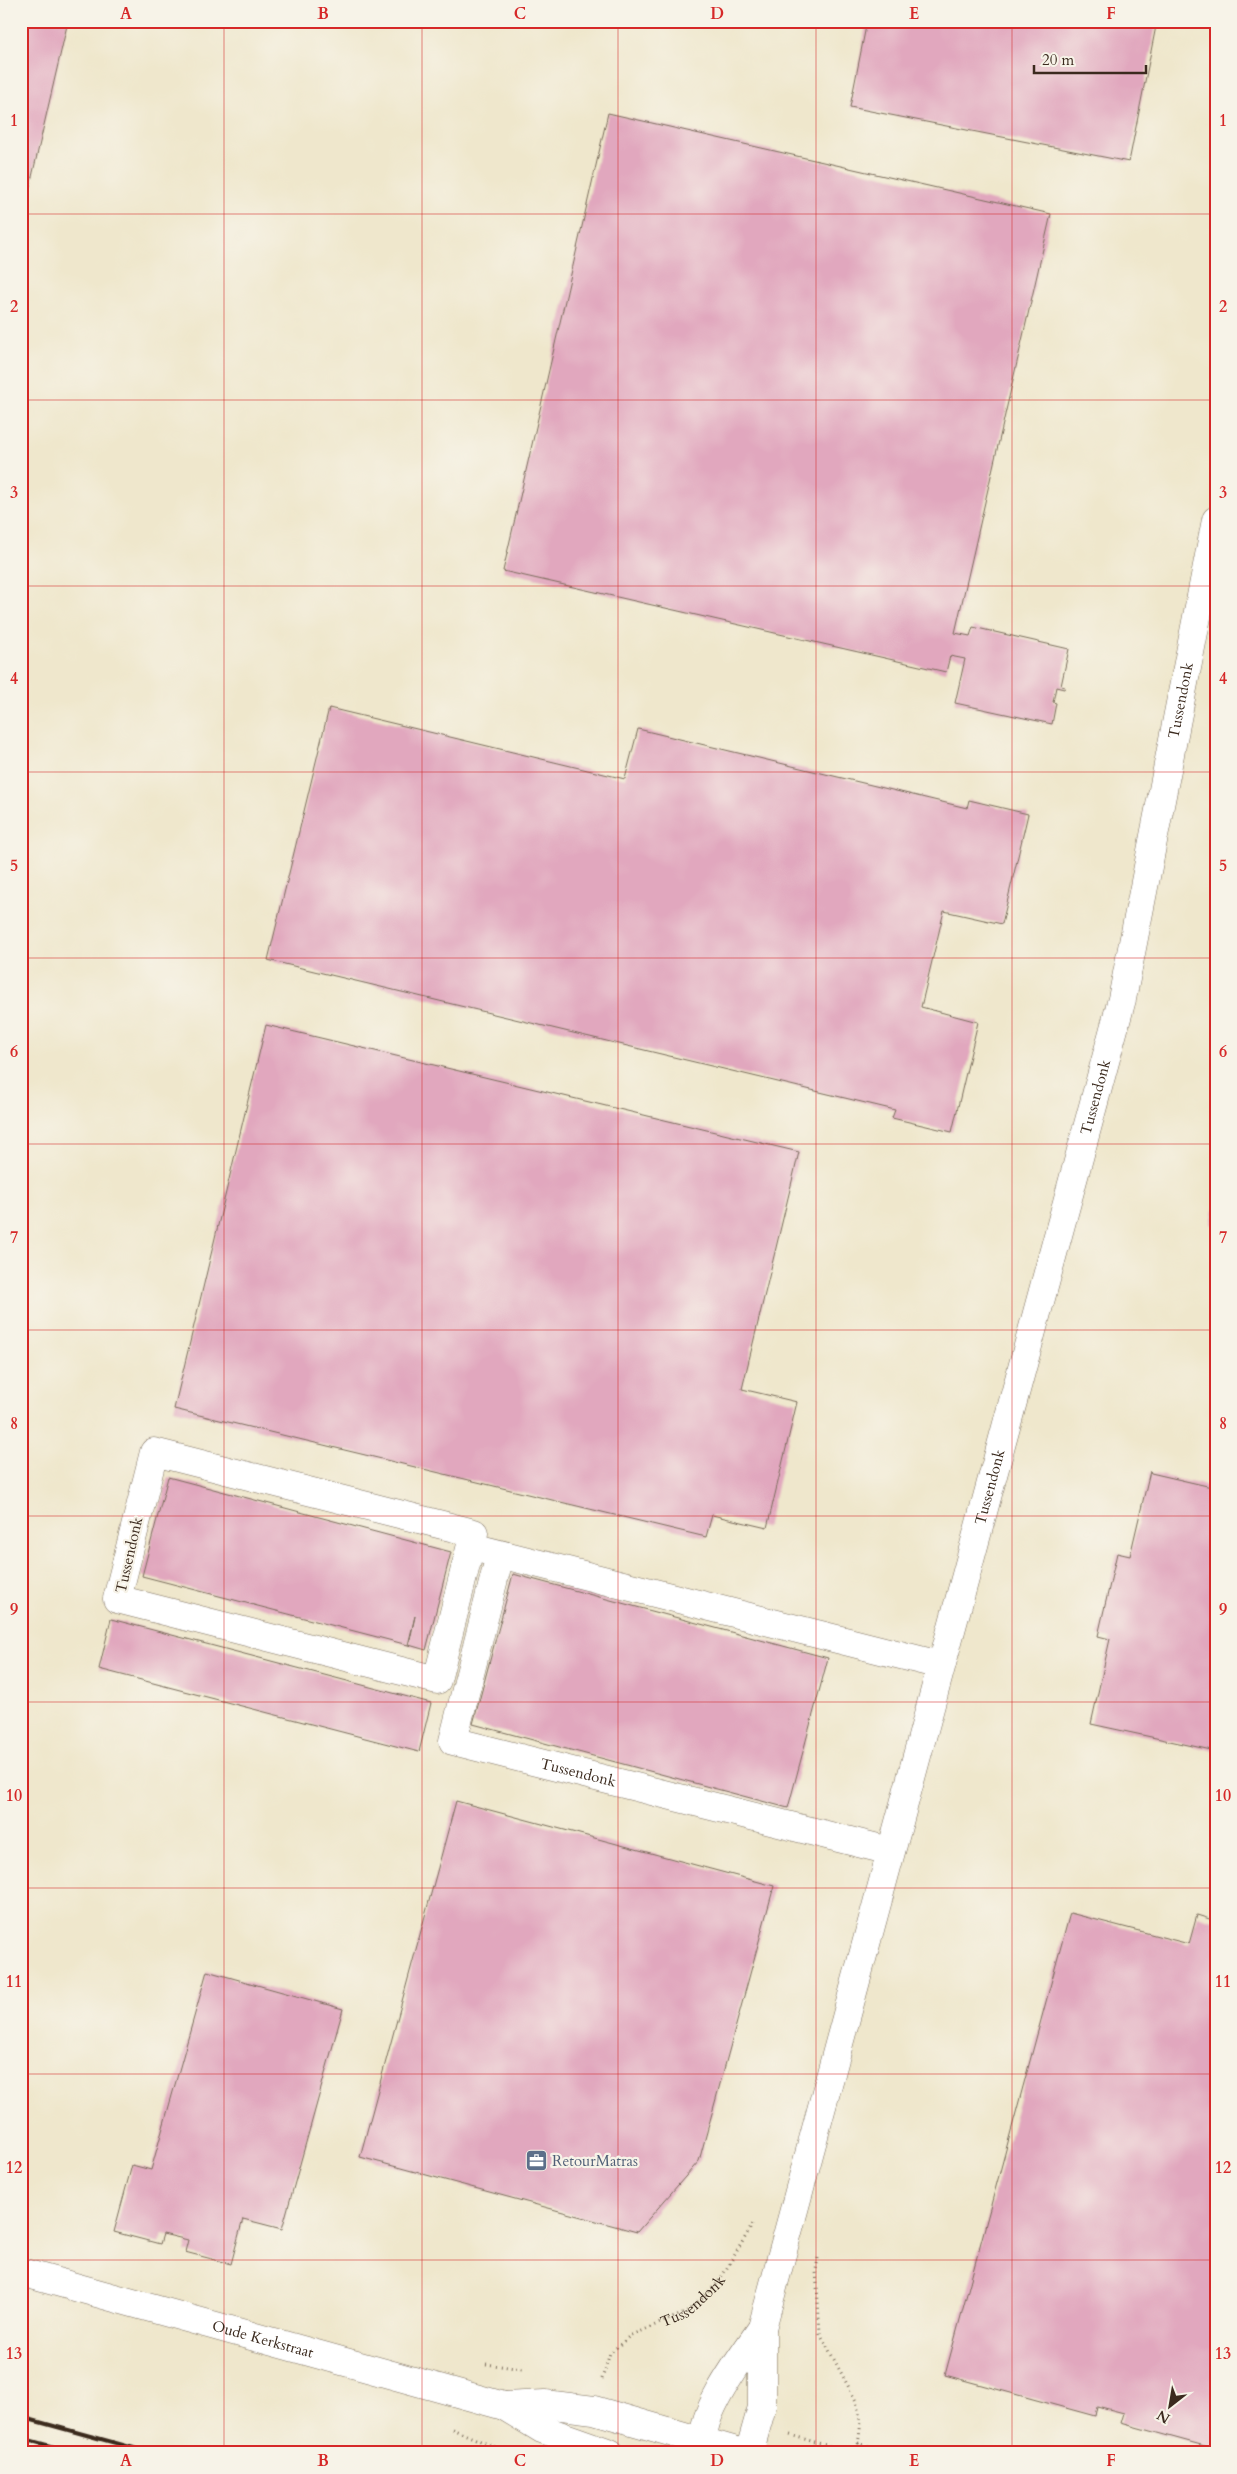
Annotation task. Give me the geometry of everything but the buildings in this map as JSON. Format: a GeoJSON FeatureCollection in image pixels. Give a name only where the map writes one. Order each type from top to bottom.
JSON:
{"type":"FeatureCollection","features":[{"type":"Feature","properties":{"kind":"street","name":"Tussendonk"},"geometry":{"type":"LineString","coordinates":[[749,2453],[762,2407],[762,2328],[1122,999],[1216,520]]}},
{"type":"Feature","properties":{"kind":"street","name":"Tussendonk"},"geometry":{"type":"LineString","coordinates":[[154,1452],[474,1533],[470,1547],[437,1680],[117,1599],[154,1452]]}},
{"type":"Feature","properties":{"kind":"street"},"geometry":{"type":"LineString","coordinates":[[470,1547],[940,1666]]}},
{"type":"Feature","properties":{"kind":"street","name":"Tussendonk"},"geometry":{"type":"LineString","coordinates":[[500,1555],[453,1741],[890,1851]]}},
{"type":"Feature","properties":{"kind":"street","name":"Oude Kerkstraat"},"geometry":{"type":"LineString","coordinates":[[21,2272],[504,2406],[542,2429],[610,2453]]}},
{"type":"Feature","properties":{"kind":"street","name":"Tussendonk"},"geometry":{"type":"LineString","coordinates":[[706,2447],[709,2412],[718,2394],[762,2328]]}},
{"type":"Feature","properties":{"kind":"street","name":"Oude Kerkstraat"},"geometry":{"type":"LineString","coordinates":[[504,2406],[545,2404],[594,2410],[706,2447],[743,2453]]}},
{"type":"Feature","properties":{"kind":"path","name":"Tussendonk"},"geometry":{"type":"LineString","coordinates":[[594,2410],[610,2353],[631,2335],[686,2312],[706,2294],[718,2283],[754,2223]]}},
{"type":"Feature","properties":{"kind":"path"},"geometry":{"type":"LineString","coordinates":[[819,2253],[816,2270],[820,2333],[856,2401],[861,2422],[857,2453]]}},
{"type":"Feature","properties":{"kind":"path"},"geometry":{"type":"LineString","coordinates":[[858,2443],[890,2453]]}},
{"type":"Feature","properties":{"kind":"railway"},"geometry":{"type":"LineString","coordinates":[[21,2417],[152,2453]]}},
{"type":"Feature","properties":{"kind":"railway"},"geometry":{"type":"LineString","coordinates":[[21,2438],[76,2453]]}},
{"type":"Feature","properties":{"kind":"place","name":"RetourMatras"},"geometry":{"type":"Point","coordinates":[536,2161]}}]}
